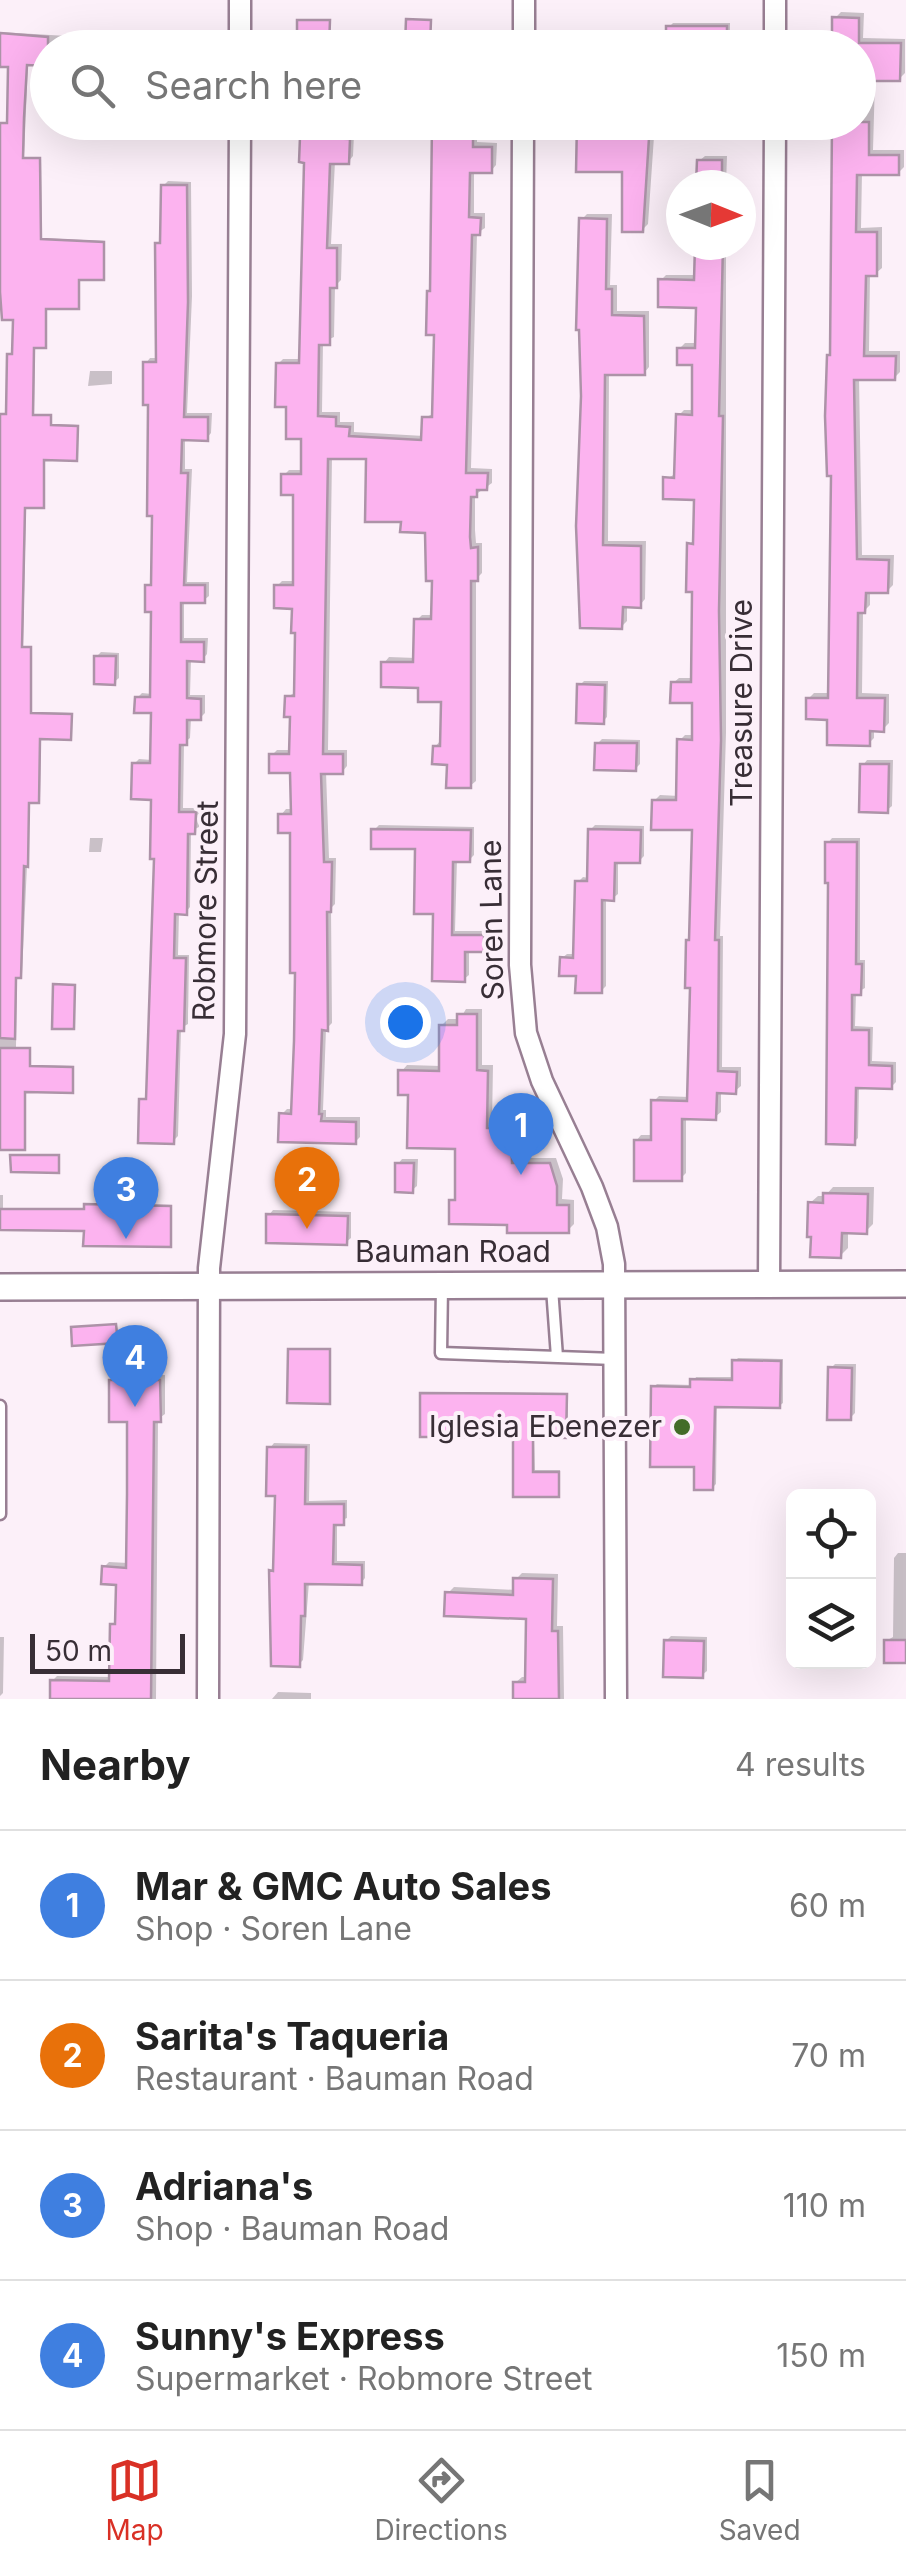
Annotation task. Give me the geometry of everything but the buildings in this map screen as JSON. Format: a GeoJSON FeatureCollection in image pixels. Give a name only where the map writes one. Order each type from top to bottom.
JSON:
{"type":"FeatureCollection","features":[{"type":"Feature","properties":{"kind":"street"},"geometry":{"type":"LineString","coordinates":[[240,0],[240,30]]}},
{"type":"Feature","properties":{"kind":"street"},"geometry":{"type":"LineString","coordinates":[[524,0],[524,30]]}},
{"type":"Feature","properties":{"kind":"street"},"geometry":{"type":"LineString","coordinates":[[775,30],[776,0]]}},
{"type":"Feature","properties":{"kind":"street","name":"Robmore Street"},"geometry":{"type":"LineString","coordinates":[[208,1699],[210,1286],[235,1034],[240,140]]}},
{"type":"Feature","properties":{"kind":"street","name":"Soren Lane"},"geometry":{"type":"LineString","coordinates":[[524,140],[520,964],[526,1033],[542,1082],[606,1227],[614,1264],[616,1699]]}},
{"type":"Feature","properties":{"kind":"street","name":"Treasure Drive"},"geometry":{"type":"LineString","coordinates":[[769,1284],[775,140]]}},
{"type":"Feature","properties":{"kind":"street","name":"Bauman Road"},"geometry":{"type":"LineString","coordinates":[[0,1287],[906,1284]]}},
{"type":"Feature","properties":{"kind":"lane"},"geometry":{"type":"LineString","coordinates":[[552,1284],[557,1357]]}},
{"type":"Feature","properties":{"kind":"lane"},"geometry":{"type":"LineString","coordinates":[[442,1285],[442,1353],[614,1359]]}},
{"type":"Feature","properties":{"kind":"lane"},"geometry":{"type":"LineString","coordinates":[[0,1406],[0,1514]]}},
{"type":"Feature","properties":{"kind":"place","name":"Mar & GMC Auto Sales"},"geometry":{"type":"Point","coordinates":[521,1175]}},
{"type":"Feature","properties":{"kind":"place","name":"Sarita's Taqueria"},"geometry":{"type":"Point","coordinates":[307,1229]}},
{"type":"Feature","properties":{"kind":"place","name":"Adriana's"},"geometry":{"type":"Point","coordinates":[126,1239]}},
{"type":"Feature","properties":{"kind":"place","name":"Sunny's Express"},"geometry":{"type":"Point","coordinates":[135,1407]}},
{"type":"Feature","properties":{"kind":"place","name":"Iglesia Ebenezer"},"geometry":{"type":"Point","coordinates":[682,1427]}}]}
